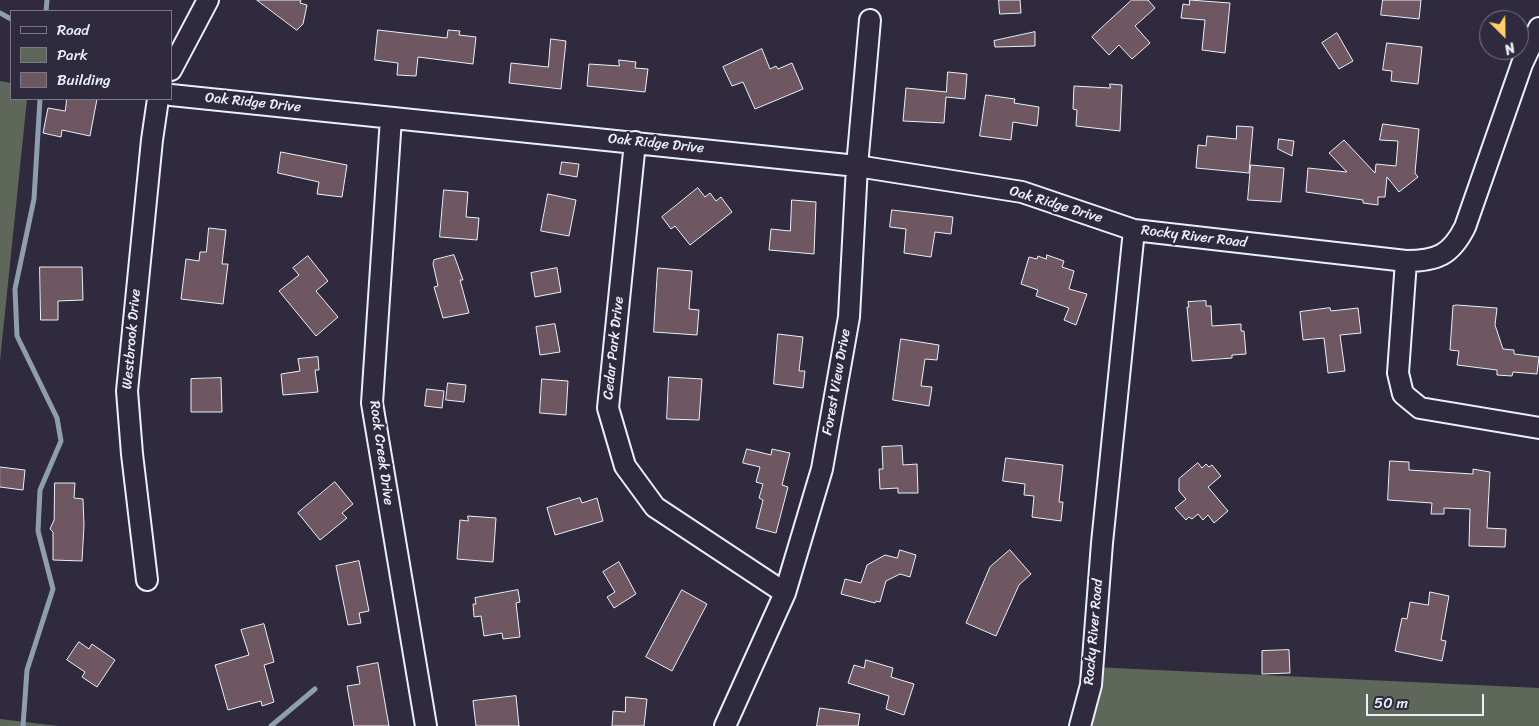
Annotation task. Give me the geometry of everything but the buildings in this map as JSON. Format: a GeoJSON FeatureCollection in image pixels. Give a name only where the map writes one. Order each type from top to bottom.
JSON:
{"type":"FeatureCollection","features":[{"type":"Feature","properties":{"kind":"street"},"geometry":{"type":"LineString","coordinates":[[172,68],[208,0]]}},
{"type":"Feature","properties":{"kind":"street","name":"Forest View Drive"},"geometry":{"type":"LineString","coordinates":[[725,726],[785,593],[822,468],[849,317],[857,166],[870,20]]}},
{"type":"Feature","properties":{"kind":"street","name":"Rocky River Road"},"geometry":{"type":"LineString","coordinates":[[1080,726],[1090,685],[1102,543],[1134,230],[1406,261],[1428,261],[1445,254],[1457,242],[1465,227],[1522,64],[1539,28]]}},
{"type":"Feature","properties":{"kind":"street","name":"Oak Ridge Drive"},"geometry":{"type":"LineString","coordinates":[[172,95],[857,166],[1022,192],[1134,230]]}},
{"type":"Feature","properties":{"kind":"street","name":"Westbrook Drive"},"geometry":{"type":"LineString","coordinates":[[147,580],[132,454],[127,391],[152,140],[158,100]]}},
{"type":"Feature","properties":{"kind":"street","name":"Rock Creek Drive"},"geometry":{"type":"LineString","coordinates":[[390,118],[372,403],[426,726]]}},
{"type":"Feature","properties":{"kind":"street","name":"Cedar Park Drive"},"geometry":{"type":"LineString","coordinates":[[634,142],[608,408],[625,466],[655,507],[785,593]]}},
{"type":"Feature","properties":{"kind":"street"},"geometry":{"type":"LineString","coordinates":[[1406,261],[1398,373],[1403,394],[1420,408],[1539,428]]}},
{"type":"Feature","properties":{"kind":"green space"},"geometry":{"type":"Polygon","coordinates":[[[0,81],[10,83],[10,100],[27,100],[0,361],[0,81]]]}},
{"type":"Feature","properties":{"kind":"green space"},"geometry":{"type":"Polygon","coordinates":[[[1093,667],[1539,688],[1539,726],[1078,726],[1093,667]]]}},
{"type":"Feature","properties":{"kind":"green space"},"geometry":{"type":"Polygon","coordinates":[[[0,719],[59,726],[0,726],[0,719]]]}},
{"type":"Feature","properties":{"kind":"waterway"},"geometry":{"type":"LineString","coordinates":[[46,10],[47,0]]}},
{"type":"Feature","properties":{"kind":"waterway"},"geometry":{"type":"LineString","coordinates":[[0,13],[10,18]]}},
{"type":"Feature","properties":{"kind":"waterway"},"geometry":{"type":"LineString","coordinates":[[23,726],[27,670],[53,589],[38,531],[40,490],[61,441],[57,418],[17,336],[15,289],[34,199],[40,100]]}},
{"type":"Feature","properties":{"kind":"waterway"},"geometry":{"type":"LineString","coordinates":[[271,726],[315,689]]}}]}
